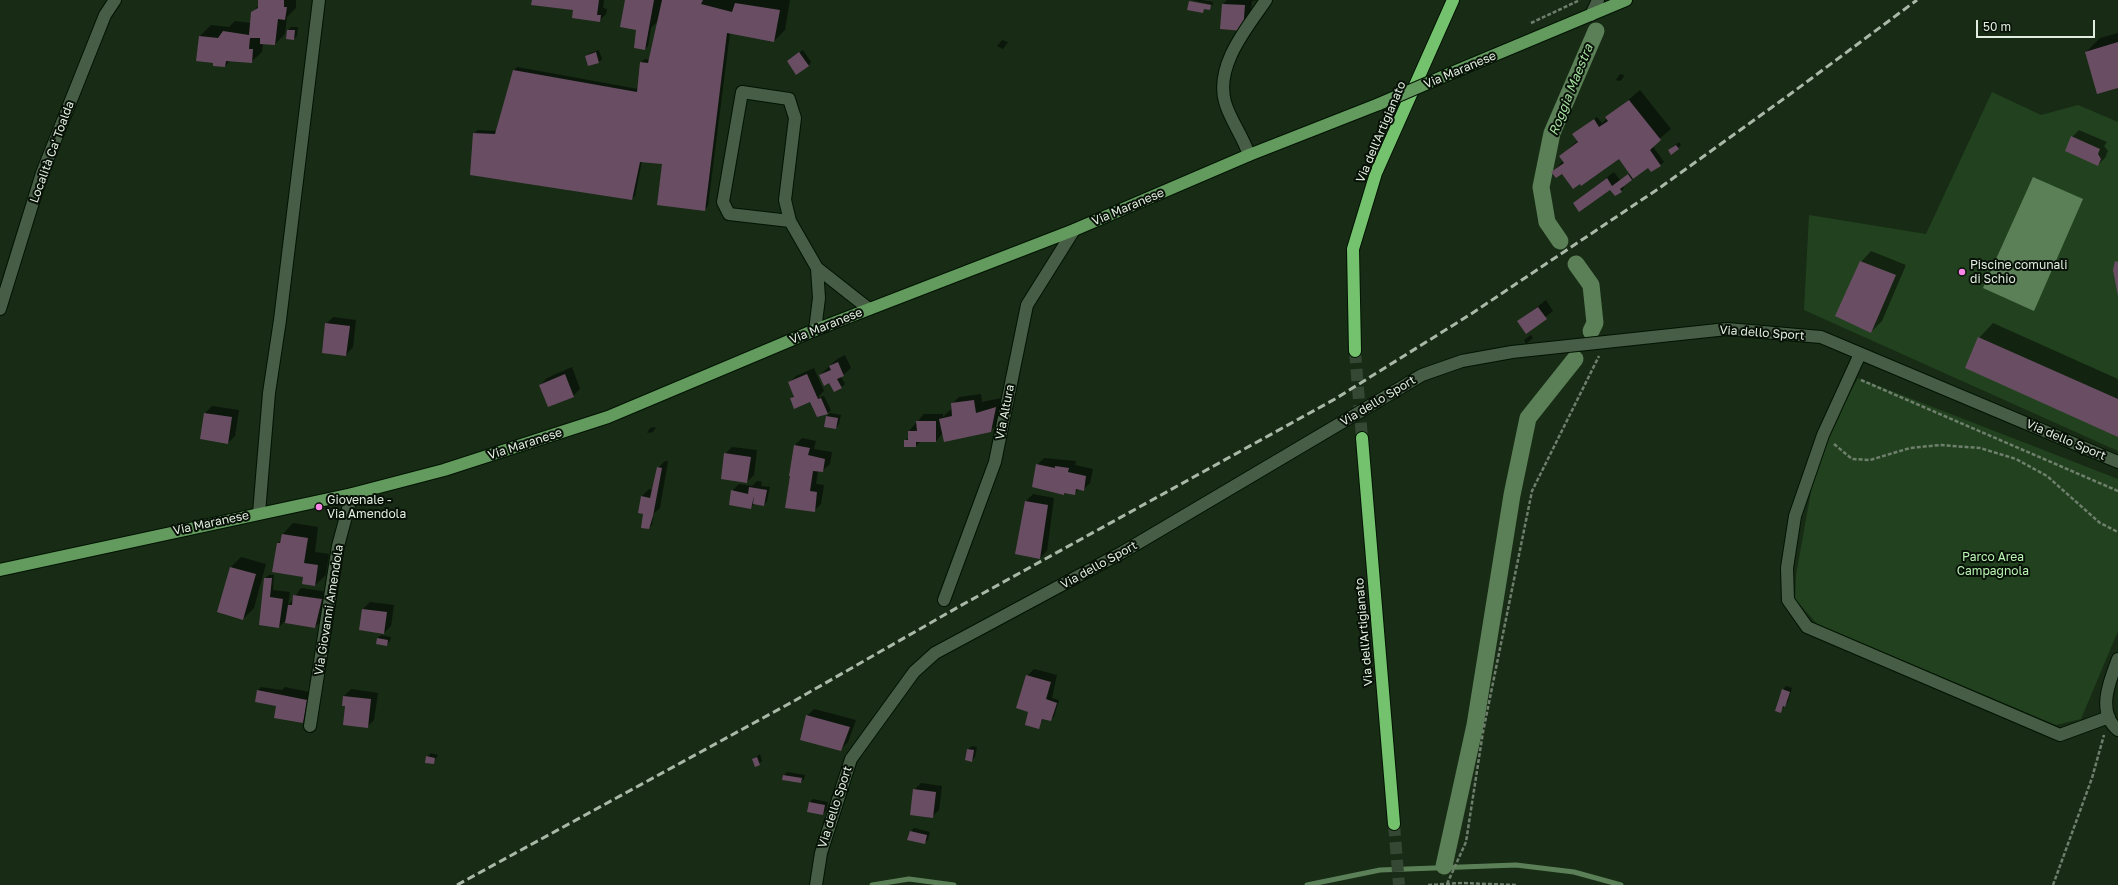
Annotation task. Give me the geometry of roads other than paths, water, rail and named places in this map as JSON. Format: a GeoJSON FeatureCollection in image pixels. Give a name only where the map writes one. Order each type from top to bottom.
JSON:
{"type":"FeatureCollection","features":[{"type":"Feature","properties":{"kind":"highway","name":"Via dell'Artigianato"},"geometry":{"type":"LineString","coordinates":[[1355,352],[1353,249],[1376,172],[1453,0]]}},
{"type":"Feature","properties":{"kind":"highway","name":"Via dell'Artigianato"},"geometry":{"type":"LineString","coordinates":[[1362,438],[1394,824]]}},
{"type":"Feature","properties":{"kind":"main road","name":"Via Maranese"},"geometry":{"type":"LineString","coordinates":[[0,570],[259,512],[352,494],[444,470],[608,417],[815,330],[1074,230],[1249,155],[1379,104],[1626,0]]}},
{"type":"Feature","properties":{"kind":"street","name":"Località Ca' Toalda"},"geometry":{"type":"LineString","coordinates":[[0,309],[42,173],[106,15],[115,0]]}},
{"type":"Feature","properties":{"kind":"street"},"geometry":{"type":"LineString","coordinates":[[259,512],[269,393],[280,320],[319,0]]}},
{"type":"Feature","properties":{"kind":"street"},"geometry":{"type":"LineString","coordinates":[[1249,155],[1246,144],[1225,102],[1224,81],[1228,62],[1242,36],[1266,0]]}},
{"type":"Feature","properties":{"kind":"street"},"geometry":{"type":"LineString","coordinates":[[1591,15],[1598,0]]}},
{"type":"Feature","properties":{"kind":"street"},"geometry":{"type":"LineString","coordinates":[[790,221],[729,214],[723,202],[742,92],[789,99],[795,118],[784,200],[790,221],[817,268],[870,309]]}},
{"type":"Feature","properties":{"kind":"street","name":"Via Altura"},"geometry":{"type":"LineString","coordinates":[[944,600],[995,462],[1026,305],[1074,230]]}},
{"type":"Feature","properties":{"kind":"street"},"geometry":{"type":"LineString","coordinates":[[815,330],[819,298],[817,268]]}},
{"type":"Feature","properties":{"kind":"street","name":"Via dello Sport"},"geometry":{"type":"LineString","coordinates":[[816,885],[821,852],[851,759],[914,672],[935,653],[1123,552],[1422,375],[1462,361],[1512,352],[1727,329],[1821,338],[2118,462]]}},
{"type":"Feature","properties":{"kind":"street"},"geometry":{"type":"LineString","coordinates":[[1860,354],[1823,435],[1795,516],[1787,568],[1788,600],[1807,627],[2060,735],[2109,718]]}},
{"type":"Feature","properties":{"kind":"street","name":"Via Giovanni Amendola"},"geometry":{"type":"LineString","coordinates":[[310,726],[338,546],[352,494]]}},
{"type":"Feature","properties":{"kind":"street"},"geometry":{"type":"LineString","coordinates":[[2118,658],[2106,693],[2106,708],[2109,718],[2118,730]]}},
{"type":"Feature","properties":{"kind":"waterway","name":"Roggia Maestra"},"geometry":{"type":"LineString","coordinates":[[1560,241],[1547,222],[1541,187],[1552,133],[1596,31]]}},
{"type":"Feature","properties":{"kind":"waterway","name":"Roggia Maestra"},"geometry":{"type":"LineString","coordinates":[[1576,264],[1591,285],[1595,323],[1591,331]]}},
{"type":"Feature","properties":{"kind":"waterway"},"geometry":{"type":"LineString","coordinates":[[1444,866],[1475,725],[1512,495],[1528,418],[1575,359]]}},
{"type":"Feature","properties":{"kind":"waterway"},"geometry":{"type":"LineString","coordinates":[[1307,885],[1380,870],[1516,865],[1574,872],[1621,885]]}},
{"type":"Feature","properties":{"kind":"waterway"},"geometry":{"type":"LineString","coordinates":[[872,885],[909,879],[954,885]]}},
{"type":"Feature","properties":{"kind":"tunnel"},"geometry":{"type":"LineString","coordinates":[[1355,351],[1362,438]]}},
{"type":"Feature","properties":{"kind":"tunnel"},"geometry":{"type":"LineString","coordinates":[[1394,824],[1399,885]]}},
{"type":"Feature","properties":{"kind":"railway"},"geometry":{"type":"LineString","coordinates":[[457,885],[794,701],[960,606],[1335,399],[1471,314],[1658,189],[1789,95],[1917,0]]}},
{"type":"Feature","properties":{"kind":"place","name":"Piscine comunali di Schio"},"geometry":{"type":"Point","coordinates":[1962,272]}},
{"type":"Feature","properties":{"kind":"place","name":"Giovenale - Via Amendola"},"geometry":{"type":"Point","coordinates":[319,507]}},
{"type":"Feature","properties":{"kind":"park label","name":"Parco Area Campagnola"},"geometry":{"type":"Point","coordinates":[1993,564]}}]}
